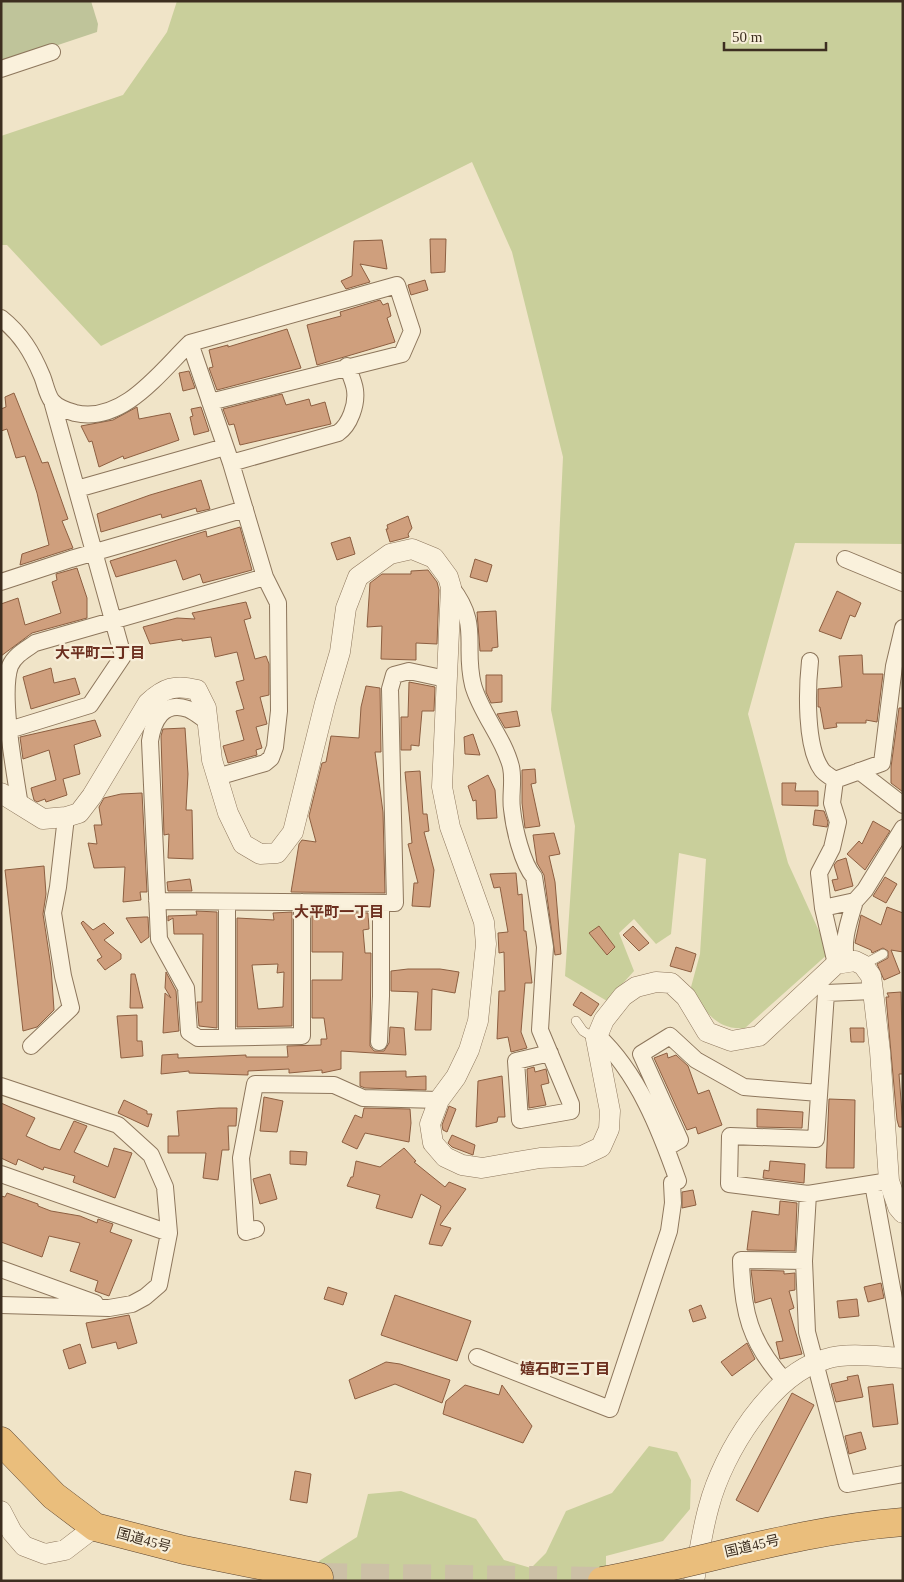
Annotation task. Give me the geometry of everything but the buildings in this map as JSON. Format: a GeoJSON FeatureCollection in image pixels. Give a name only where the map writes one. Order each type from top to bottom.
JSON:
{"type":"FeatureCollection","features":[{"type":"Feature","properties":{"kind":"highway","name":"国道45号"},"geometry":{"type":"LineString","coordinates":[[1,1440],[54,1496],[95,1527],[184,1550],[319,1577]]}},
{"type":"Feature","properties":{"kind":"highway","name":"国道45号"},"geometry":{"type":"LineString","coordinates":[[602,1581],[646,1573],[793,1537],[867,1525],[903,1522]]}},
{"type":"Feature","properties":{"kind":"street"},"geometry":{"type":"LineString","coordinates":[[1,69],[52,52]]}},
{"type":"Feature","properties":{"kind":"street"},"geometry":{"type":"LineString","coordinates":[[52,401],[67,411],[87,416],[112,410],[129,401],[190,343],[397,285],[412,331],[402,354],[347,366],[210,402]]}},
{"type":"Feature","properties":{"kind":"street"},"geometry":{"type":"LineString","coordinates":[[1,318],[14,329],[28,346],[52,401],[123,656],[90,705],[8,730]]}},
{"type":"Feature","properties":{"kind":"street"},"geometry":{"type":"LineString","coordinates":[[190,343],[226,447],[266,577],[278,603],[277,651],[280,682],[275,747],[271,758],[265,763],[218,777]]}},
{"type":"Feature","properties":{"kind":"street"},"geometry":{"type":"LineString","coordinates":[[231,463],[338,433],[346,428],[356,391],[347,366]]}},
{"type":"Feature","properties":{"kind":"street"},"geometry":{"type":"LineString","coordinates":[[77,489],[226,447]]}},
{"type":"Feature","properties":{"kind":"street"},"geometry":{"type":"LineString","coordinates":[[1,582],[95,552],[245,509]]}},
{"type":"Feature","properties":{"kind":"street"},"geometry":{"type":"LineString","coordinates":[[1,793],[43,819],[66,817],[79,813],[92,796],[148,703],[160,692],[182,686],[197,690],[206,708],[212,760],[228,813],[243,844],[260,854],[277,853],[293,832],[325,703],[340,652],[346,608],[358,577],[390,554],[412,548],[434,558],[448,577],[451,587],[442,787],[450,827],[484,922],[486,944],[478,1021],[469,1050],[456,1077],[439,1100],[430,1124],[433,1143],[445,1157],[462,1165],[482,1168],[540,1158],[582,1156],[601,1147],[610,1129],[610,1111],[597,1037],[604,1020],[623,996],[636,987],[656,982],[671,982],[686,997],[707,1032],[732,1041],[759,1036],[848,964]]}},
{"type":"Feature","properties":{"kind":"street"},"geometry":{"type":"LineString","coordinates":[[845,559],[903,583]]}},
{"type":"Feature","properties":{"kind":"street"},"geometry":{"type":"LineString","coordinates":[[20,806],[8,730],[4,687],[9,667],[16,656],[35,643],[266,577]]}},
{"type":"Feature","properties":{"kind":"street"},"geometry":{"type":"LineString","coordinates":[[451,587],[462,601],[469,617],[473,683],[476,692],[512,769],[512,809],[526,868],[534,877],[545,947],[540,1030],[550,1053],[570,1104],[571,1111],[520,1120],[516,1062],[550,1053]]}},
{"type":"Feature","properties":{"kind":"street"},"geometry":{"type":"LineString","coordinates":[[835,780],[882,763],[894,666],[903,628]]}},
{"type":"Feature","properties":{"kind":"street"},"geometry":{"type":"LineString","coordinates":[[810,661],[806,698],[814,749],[822,770],[835,780]]}},
{"type":"Feature","properties":{"kind":"street"},"geometry":{"type":"LineString","coordinates":[[156,901],[395,903],[390,689],[394,675],[409,671],[446,679]]}},
{"type":"Feature","properties":{"kind":"street"},"geometry":{"type":"LineString","coordinates":[[208,722],[187,709],[173,708],[159,715],[152,726],[150,741],[159,939],[186,988],[189,1032],[198,1038],[302,1036],[302,902]]}},
{"type":"Feature","properties":{"kind":"street"},"geometry":{"type":"LineString","coordinates":[[859,771],[903,805]]}},
{"type":"Feature","properties":{"kind":"street"},"geometry":{"type":"LineString","coordinates":[[835,780],[832,803],[838,822],[832,848],[819,873],[823,908],[848,964],[871,976],[881,1182],[903,1348]]}},
{"type":"Feature","properties":{"kind":"street"},"geometry":{"type":"LineString","coordinates":[[31,1046],[71,1008],[62,976],[52,913],[58,887],[66,817]]}},
{"type":"Feature","properties":{"kind":"street"},"geometry":{"type":"LineString","coordinates":[[848,964],[843,948],[845,933],[855,901],[898,847],[903,828]]}},
{"type":"Feature","properties":{"kind":"street"},"geometry":{"type":"LineString","coordinates":[[823,908],[855,901]]}},
{"type":"Feature","properties":{"kind":"street"},"geometry":{"type":"LineString","coordinates":[[227,902],[227,1037]]}},
{"type":"Feature","properties":{"kind":"street"},"geometry":{"type":"LineString","coordinates":[[379,1042],[382,996],[380,903]]}},
{"type":"Feature","properties":{"kind":"street"},"geometry":{"type":"LineString","coordinates":[[873,991],[826,993],[816,1139],[730,1136],[728,1184],[808,1194],[881,1182]]}},
{"type":"Feature","properties":{"kind":"street"},"geometry":{"type":"LineString","coordinates":[[666,1148],[680,1140],[641,1054],[670,1036],[696,1060],[744,1087],[819,1093]]}},
{"type":"Feature","properties":{"kind":"street"},"geometry":{"type":"LineString","coordinates":[[477,1357],[610,1409],[669,1231],[673,1204],[672,1183],[678,1181],[666,1148],[627,1069],[597,1037]]}},
{"type":"Feature","properties":{"kind":"street"},"geometry":{"type":"LineString","coordinates":[[256,1229],[246,1232],[241,1158],[255,1084],[334,1085],[363,1098],[439,1100]]}},
{"type":"Feature","properties":{"kind":"street"},"geometry":{"type":"LineString","coordinates":[[1,1086],[118,1125],[151,1155],[165,1187],[169,1233],[158,1285],[145,1297],[132,1304],[109,1308],[1,1305]]}},
{"type":"Feature","properties":{"kind":"street"},"geometry":{"type":"LineString","coordinates":[[1,1174],[169,1233]]}},
{"type":"Feature","properties":{"kind":"street"},"geometry":{"type":"LineString","coordinates":[[881,1182],[903,1214]]}},
{"type":"Feature","properties":{"kind":"street"},"geometry":{"type":"LineString","coordinates":[[808,1194],[804,1261],[807,1332],[817,1362],[847,1484],[903,1474]]}},
{"type":"Feature","properties":{"kind":"street"},"geometry":{"type":"LineString","coordinates":[[785,1381],[767,1362],[747,1319],[742,1291],[742,1260],[804,1261]]}},
{"type":"Feature","properties":{"kind":"street"},"geometry":{"type":"LineString","coordinates":[[1,1269],[109,1308]]}},
{"type":"Feature","properties":{"kind":"street"},"geometry":{"type":"LineString","coordinates":[[694,1581],[709,1505],[725,1462],[768,1400],[785,1381],[794,1374],[828,1358],[903,1358]]}},
{"type":"Feature","properties":{"kind":"street"},"geometry":{"type":"LineString","coordinates":[[1,1511],[12,1532],[24,1546],[45,1554],[65,1550],[95,1527]]}},
{"type":"Feature","properties":{"kind":"lane"},"geometry":{"type":"LineString","coordinates":[[848,964],[883,954]]}},
{"type":"Feature","properties":{"kind":"lane"},"geometry":{"type":"LineString","coordinates":[[576,1021],[583,1031],[597,1037]]}},
{"type":"Feature","properties":{"kind":"green space"},"geometry":{"type":"Polygon","coordinates":[[[1,1],[91,1],[98,24],[97,32],[1,64],[1,1]]]}},
{"type":"Feature","properties":{"kind":"green space"},"geometry":{"type":"Polygon","coordinates":[[[177,1],[903,1],[903,544],[795,543],[748,714],[788,863],[829,953],[745,1028],[726,1026],[712,1017],[701,1004],[691,987],[700,954],[706,859],[679,853],[671,934],[656,944],[634,919],[619,933],[634,971],[607,1001],[565,976],[575,826],[551,710],[563,457],[512,252],[472,162],[101,346],[7,245],[1,245],[1,136],[123,95],[167,32],[177,1]]]}},
{"type":"Feature","properties":{"kind":"green space"},"geometry":{"type":"Polygon","coordinates":[[[649,1446],[677,1452],[691,1480],[690,1509],[663,1541],[606,1556],[606,1581],[324,1581],[319,1561],[357,1537],[368,1494],[401,1491],[476,1519],[504,1560],[531,1568],[546,1553],[566,1511],[612,1493],[649,1446]]]}},
{"type":"Feature","properties":{"kind":"tunnel"},"geometry":{"type":"LineString","coordinates":[[319,1577],[602,1581]]}},
{"type":"Feature","properties":{"kind":"district","name":"大平町二丁目"},"geometry":{"type":"Point","coordinates":[100,653]}},
{"type":"Feature","properties":{"kind":"district","name":"大平町一丁目"},"geometry":{"type":"Point","coordinates":[339,912]}},
{"type":"Feature","properties":{"kind":"district","name":"嬉石町三丁目"},"geometry":{"type":"Point","coordinates":[565,1369]}}]}
